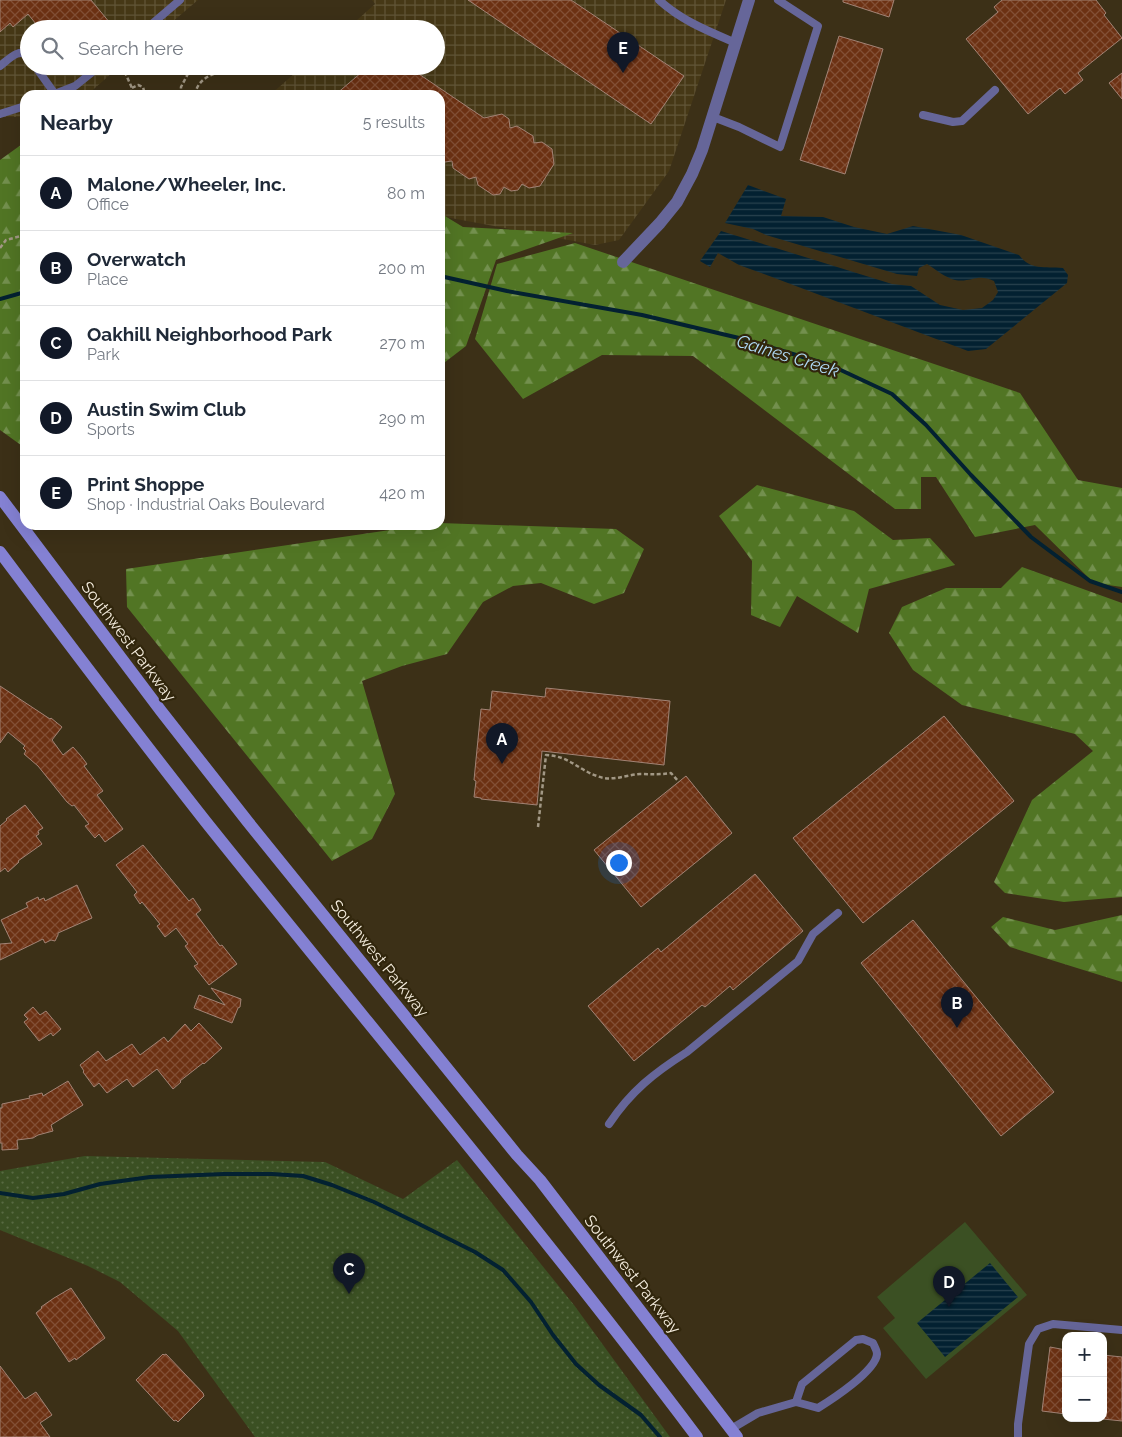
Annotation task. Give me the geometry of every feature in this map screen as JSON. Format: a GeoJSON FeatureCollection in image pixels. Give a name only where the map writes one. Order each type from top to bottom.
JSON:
{"type":"FeatureCollection","features":[{"type":"Feature","properties":{"kind":"main road","name":"Southwest Parkway"},"geometry":{"type":"LineString","coordinates":[[2,502],[20,526]]}},
{"type":"Feature","properties":{"kind":"main road","name":"Southwest Parkway"},"geometry":{"type":"LineString","coordinates":[[23,530],[248,822],[511,1147],[540,1180],[734,1433]]}},
{"type":"Feature","properties":{"kind":"main road"},"geometry":{"type":"LineString","coordinates":[[0,552],[108,697],[514,1201],[697,1437]]}},
{"type":"Feature","properties":{"kind":"street"},"geometry":{"type":"LineString","coordinates":[[623,262],[677,202],[692,174],[713,118],[749,0]]}},
{"type":"Feature","properties":{"kind":"lane"},"geometry":{"type":"LineString","coordinates":[[157,20],[180,0]]}},
{"type":"Feature","properties":{"kind":"lane"},"geometry":{"type":"LineString","coordinates":[[659,0],[672,12],[688,22],[736,43]]}},
{"type":"Feature","properties":{"kind":"lane"},"geometry":{"type":"LineString","coordinates":[[713,118],[780,147],[818,26],[778,0]]}},
{"type":"Feature","properties":{"kind":"lane"},"geometry":{"type":"LineString","coordinates":[[0,66],[20,52]]}},
{"type":"Feature","properties":{"kind":"lane"},"geometry":{"type":"LineString","coordinates":[[42,75],[51,90]]}},
{"type":"Feature","properties":{"kind":"lane"},"geometry":{"type":"LineString","coordinates":[[64,90],[75,86],[89,75]]}},
{"type":"Feature","properties":{"kind":"lane"},"geometry":{"type":"LineString","coordinates":[[923,115],[953,122],[962,121],[995,90]]}},
{"type":"Feature","properties":{"kind":"lane"},"geometry":{"type":"LineString","coordinates":[[0,114],[20,108]]}},
{"type":"Feature","properties":{"kind":"lane"},"geometry":{"type":"LineString","coordinates":[[609,1124],[629,1096],[798,961],[813,934],[838,913]]}},
{"type":"Feature","properties":{"kind":"lane"},"geometry":{"type":"LineString","coordinates":[[1018,1437],[1018,1424],[1029,1344],[1038,1329],[1053,1324],[1122,1330]]}},
{"type":"Feature","properties":{"kind":"lane"},"geometry":{"type":"LineString","coordinates":[[734,1433],[758,1413],[796,1402],[818,1408],[833,1399],[870,1368],[876,1360],[877,1353],[873,1343],[863,1339],[856,1340],[802,1384],[796,1402]]}},
{"type":"Feature","properties":{"kind":"path"},"geometry":{"type":"LineString","coordinates":[[126,75],[132,88],[138,85],[143,87],[144,90]]}},
{"type":"Feature","properties":{"kind":"path"},"geometry":{"type":"LineString","coordinates":[[181,90],[187,75]]}},
{"type":"Feature","properties":{"kind":"path"},"geometry":{"type":"LineString","coordinates":[[196,90],[211,75]]}},
{"type":"Feature","properties":{"kind":"path"},"geometry":{"type":"LineString","coordinates":[[0,248],[6,240],[20,236]]}},
{"type":"Feature","properties":{"kind":"path"},"geometry":{"type":"LineString","coordinates":[[538,828],[546,755],[568,759],[596,776],[609,779],[638,774],[659,776],[671,773],[679,782]]}},
{"type":"Feature","properties":{"kind":"shaded area"},"geometry":{"type":"Polygon","coordinates":[[[0,0],[198,0],[175,20],[20,20],[20,75],[110,75],[93,90],[20,90],[20,117],[0,117],[0,0]]]}},
{"type":"Feature","properties":{"kind":"shaded area"},"geometry":{"type":"Polygon","coordinates":[[[372,0],[726,0],[669,171],[619,240],[595,245],[445,217],[445,90],[276,90],[293,75],[445,75],[445,20],[357,20],[375,4],[372,0]]]}},
{"type":"Feature","properties":{"kind":"green space"},"geometry":{"type":"Polygon","coordinates":[[[20,146],[20,444],[0,430],[0,160],[20,146]]]}},
{"type":"Feature","properties":{"kind":"green space"},"geometry":{"type":"Polygon","coordinates":[[[445,216],[463,227],[573,233],[496,260],[466,346],[445,362],[445,216]]]}},
{"type":"Feature","properties":{"kind":"green space"},"geometry":{"type":"Polygon","coordinates":[[[575,243],[1020,393],[1078,480],[1122,488],[1122,587],[1094,583],[1035,525],[975,537],[936,477],[921,477],[921,509],[895,509],[693,356],[602,355],[523,399],[475,339],[497,264],[575,243]]]}},
{"type":"Feature","properties":{"kind":"green space"},"geometry":{"type":"Polygon","coordinates":[[[757,485],[854,511],[893,540],[930,538],[955,565],[869,589],[858,633],[797,596],[780,627],[751,615],[752,561],[719,516],[757,485]]]}},
{"type":"Feature","properties":{"kind":"green space"},"geometry":{"type":"Polygon","coordinates":[[[445,523],[616,529],[644,549],[624,593],[594,604],[541,583],[513,586],[483,602],[447,654],[402,666],[362,681],[395,794],[372,839],[332,861],[127,607],[126,569],[390,530],[445,530],[445,523]]]}},
{"type":"Feature","properties":{"kind":"green space"},"geometry":{"type":"Polygon","coordinates":[[[1022,567],[1122,603],[1122,897],[1064,902],[1005,893],[994,882],[1032,800],[1093,751],[1075,734],[962,705],[913,670],[889,633],[902,607],[946,588],[1001,588],[1022,567]]]}},
{"type":"Feature","properties":{"kind":"green space"},"geometry":{"type":"Polygon","coordinates":[[[1122,915],[1122,982],[1010,947],[991,927],[1003,917],[1055,930],[1122,915]]]}},
{"type":"Feature","properties":{"kind":"green space"},"geometry":{"type":"Polygon","coordinates":[[[85,1156],[325,1162],[403,1199],[457,1160],[574,1305],[670,1437],[255,1437],[178,1331],[120,1282],[88,1266],[0,1230],[0,1171],[85,1156]]]}},
{"type":"Feature","properties":{"kind":"green space"},"geometry":{"type":"Polygon","coordinates":[[[965,1222],[1027,1295],[926,1379],[883,1328],[895,1318],[877,1297],[965,1222]]]}},
{"type":"Feature","properties":{"kind":"water"},"geometry":{"type":"Polygon","coordinates":[[[748,185],[786,199],[781,216],[823,217],[854,227],[887,234],[913,226],[961,235],[1019,255],[1028,264],[1033,266],[1063,268],[1068,275],[1067,283],[986,349],[968,351],[739,265],[718,253],[710,267],[700,261],[721,231],[892,284],[911,286],[940,305],[963,310],[982,308],[993,300],[998,292],[994,281],[988,279],[955,280],[927,264],[919,268],[917,276],[897,274],[766,235],[753,229],[725,223],[748,185]]]}},
{"type":"Feature","properties":{"kind":"water"},"geometry":{"type":"Polygon","coordinates":[[[990,1263],[1018,1297],[945,1357],[917,1323],[990,1263]]]}},
{"type":"Feature","properties":{"kind":"building"},"geometry":{"type":"Polygon","coordinates":[[[0,0],[91,0],[108,20],[33,20],[28,14],[13,27],[10,23],[0,32],[0,0]]]}},
{"type":"Feature","properties":{"kind":"building"},"geometry":{"type":"Polygon","coordinates":[[[468,0],[571,0],[684,76],[651,124],[468,0]]]}},
{"type":"Feature","properties":{"kind":"building"},"geometry":{"type":"Polygon","coordinates":[[[843,0],[894,0],[889,17],[843,2],[843,0]]]}},
{"type":"Feature","properties":{"kind":"building"},"geometry":{"type":"Polygon","coordinates":[[[1002,0],[1096,0],[1106,13],[1104,15],[1122,38],[1078,73],[1083,80],[1065,94],[1060,88],[1028,114],[966,39],[998,12],[994,7],[1002,0]]]}},
{"type":"Feature","properties":{"kind":"building"},"geometry":{"type":"Polygon","coordinates":[[[839,36],[883,49],[845,174],[800,160],[839,36]]]}},
{"type":"Feature","properties":{"kind":"building"},"geometry":{"type":"Polygon","coordinates":[[[1122,73],[1122,99],[1109,83],[1122,73]]]}},
{"type":"Feature","properties":{"kind":"building"},"geometry":{"type":"Polygon","coordinates":[[[358,75],[420,75],[443,90],[341,90],[358,75]]]}},
{"type":"Feature","properties":{"kind":"building"},"geometry":{"type":"Polygon","coordinates":[[[445,92],[484,118],[502,114],[509,119],[510,128],[517,126],[533,136],[534,143],[542,142],[552,149],[554,164],[540,186],[529,188],[522,184],[518,190],[511,191],[504,187],[500,194],[493,195],[478,185],[476,177],[469,179],[453,168],[452,161],[445,162],[445,92]]]}},
{"type":"Feature","properties":{"kind":"building"},"geometry":{"type":"Polygon","coordinates":[[[0,686],[62,727],[52,740],[63,755],[73,747],[81,756],[87,764],[84,766],[103,791],[97,795],[123,829],[105,842],[99,834],[95,838],[85,826],[89,824],[74,805],[72,806],[67,802],[38,766],[24,754],[26,751],[23,748],[25,746],[8,732],[0,743],[0,686]]]}},
{"type":"Feature","properties":{"kind":"building"},"geometry":{"type":"Polygon","coordinates":[[[546,688],[670,701],[664,765],[542,751],[537,805],[474,797],[481,709],[490,710],[492,691],[545,697],[546,688]]]}},
{"type":"Feature","properties":{"kind":"building"},"geometry":{"type":"Polygon","coordinates":[[[944,716],[1014,801],[863,923],[793,838],[944,716]]]}},
{"type":"Feature","properties":{"kind":"building"},"geometry":{"type":"Polygon","coordinates":[[[686,776],[732,833],[641,907],[594,850],[686,776]]]}},
{"type":"Feature","properties":{"kind":"building"},"geometry":{"type":"Polygon","coordinates":[[[25,805],[43,828],[38,831],[39,834],[36,836],[42,844],[18,861],[8,872],[5,868],[0,872],[0,826],[6,819],[25,805]]]}},
{"type":"Feature","properties":{"kind":"building"},"geometry":{"type":"Polygon","coordinates":[[[143,845],[189,901],[193,898],[201,910],[196,914],[220,946],[222,945],[237,964],[209,985],[194,966],[198,964],[185,946],[188,944],[176,928],[165,937],[157,926],[160,924],[142,902],[140,904],[134,895],[137,892],[116,865],[143,845]]]}},
{"type":"Feature","properties":{"kind":"building"},"geometry":{"type":"Polygon","coordinates":[[[755,874],[803,931],[733,990],[730,986],[705,1007],[702,1005],[634,1061],[588,1006],[658,948],[661,952],[755,874]]]}},
{"type":"Feature","properties":{"kind":"building"},"geometry":{"type":"Polygon","coordinates":[[[77,885],[92,918],[58,933],[55,941],[51,940],[45,943],[43,939],[0,960],[0,944],[12,943],[1,920],[28,907],[26,903],[38,897],[39,900],[44,898],[45,901],[77,885]]]}},
{"type":"Feature","properties":{"kind":"building"},"geometry":{"type":"Polygon","coordinates":[[[913,920],[1054,1092],[1001,1136],[861,963],[913,920]]]}},
{"type":"Feature","properties":{"kind":"building"},"geometry":{"type":"Polygon","coordinates":[[[211,988],[241,999],[240,1007],[232,1023],[194,1008],[199,995],[225,1005],[211,988]]]}},
{"type":"Feature","properties":{"kind":"building"},"geometry":{"type":"Polygon","coordinates":[[[33,1007],[40,1015],[46,1011],[61,1029],[53,1036],[51,1033],[39,1041],[24,1022],[28,1019],[24,1015],[33,1007]]]}},
{"type":"Feature","properties":{"kind":"building"},"geometry":{"type":"Polygon","coordinates":[[[199,1023],[222,1048],[180,1081],[173,1089],[157,1069],[133,1087],[127,1079],[107,1093],[99,1083],[94,1087],[80,1065],[98,1051],[106,1061],[132,1044],[140,1055],[164,1037],[168,1042],[185,1024],[191,1031],[199,1023]]]}},
{"type":"Feature","properties":{"kind":"building"},"geometry":{"type":"Polygon","coordinates":[[[68,1081],[83,1105],[51,1125],[53,1131],[33,1138],[17,1140],[18,1149],[2,1150],[2,1143],[0,1143],[0,1108],[2,1108],[2,1104],[30,1098],[29,1096],[42,1093],[43,1096],[68,1081]]]}},
{"type":"Feature","properties":{"kind":"building"},"geometry":{"type":"Polygon","coordinates":[[[71,1288],[105,1338],[76,1360],[75,1358],[69,1362],[36,1313],[41,1307],[71,1288]]]}},
{"type":"Feature","properties":{"kind":"building"},"geometry":{"type":"Polygon","coordinates":[[[1050,1347],[1062,1349],[1062,1414],[1042,1411],[1050,1347]]]}},
{"type":"Feature","properties":{"kind":"building"},"geometry":{"type":"Polygon","coordinates":[[[163,1354],[166,1354],[204,1396],[178,1422],[174,1421],[136,1380],[163,1354]]]}},
{"type":"Feature","properties":{"kind":"building"},"geometry":{"type":"Polygon","coordinates":[[[1107,1355],[1122,1357],[1122,1421],[1107,1419],[1107,1355]]]}},
{"type":"Feature","properties":{"kind":"building"},"geometry":{"type":"Polygon","coordinates":[[[0,1366],[25,1399],[36,1392],[52,1415],[40,1423],[50,1437],[0,1437],[0,1366]]]}},
{"type":"Feature","properties":{"kind":"waterway","name":"Gaines Creek"},"geometry":{"type":"LineString","coordinates":[[445,277],[507,291],[642,315],[739,338],[830,365],[892,394],[926,425],[1031,537],[1090,581],[1122,592]]}},
{"type":"Feature","properties":{"kind":"waterway","name":"Gaines Creek"},"geometry":{"type":"LineString","coordinates":[[0,299],[20,293]]}},
{"type":"Feature","properties":{"kind":"waterway"},"geometry":{"type":"LineString","coordinates":[[0,1193],[33,1198],[64,1194],[100,1184],[150,1177],[224,1174],[303,1176],[332,1185],[374,1202],[419,1224],[475,1252],[503,1270],[531,1302],[553,1335],[576,1364],[599,1385],[641,1415],[660,1437]]}},
{"type":"Feature","properties":{"kind":"place","name":"Print Shoppe"},"geometry":{"type":"Point","coordinates":[623,73]}},
{"type":"Feature","properties":{"kind":"place","name":"Malone/Wheeler, Inc."},"geometry":{"type":"Point","coordinates":[502,764]}},
{"type":"Feature","properties":{"kind":"place","name":"Overwatch"},"geometry":{"type":"Point","coordinates":[957,1028]}},
{"type":"Feature","properties":{"kind":"place","name":"Oakhill Neighborhood Park"},"geometry":{"type":"Point","coordinates":[349,1294]}},
{"type":"Feature","properties":{"kind":"place","name":"Austin Swim Club"},"geometry":{"type":"Point","coordinates":[949,1307]}}]}
